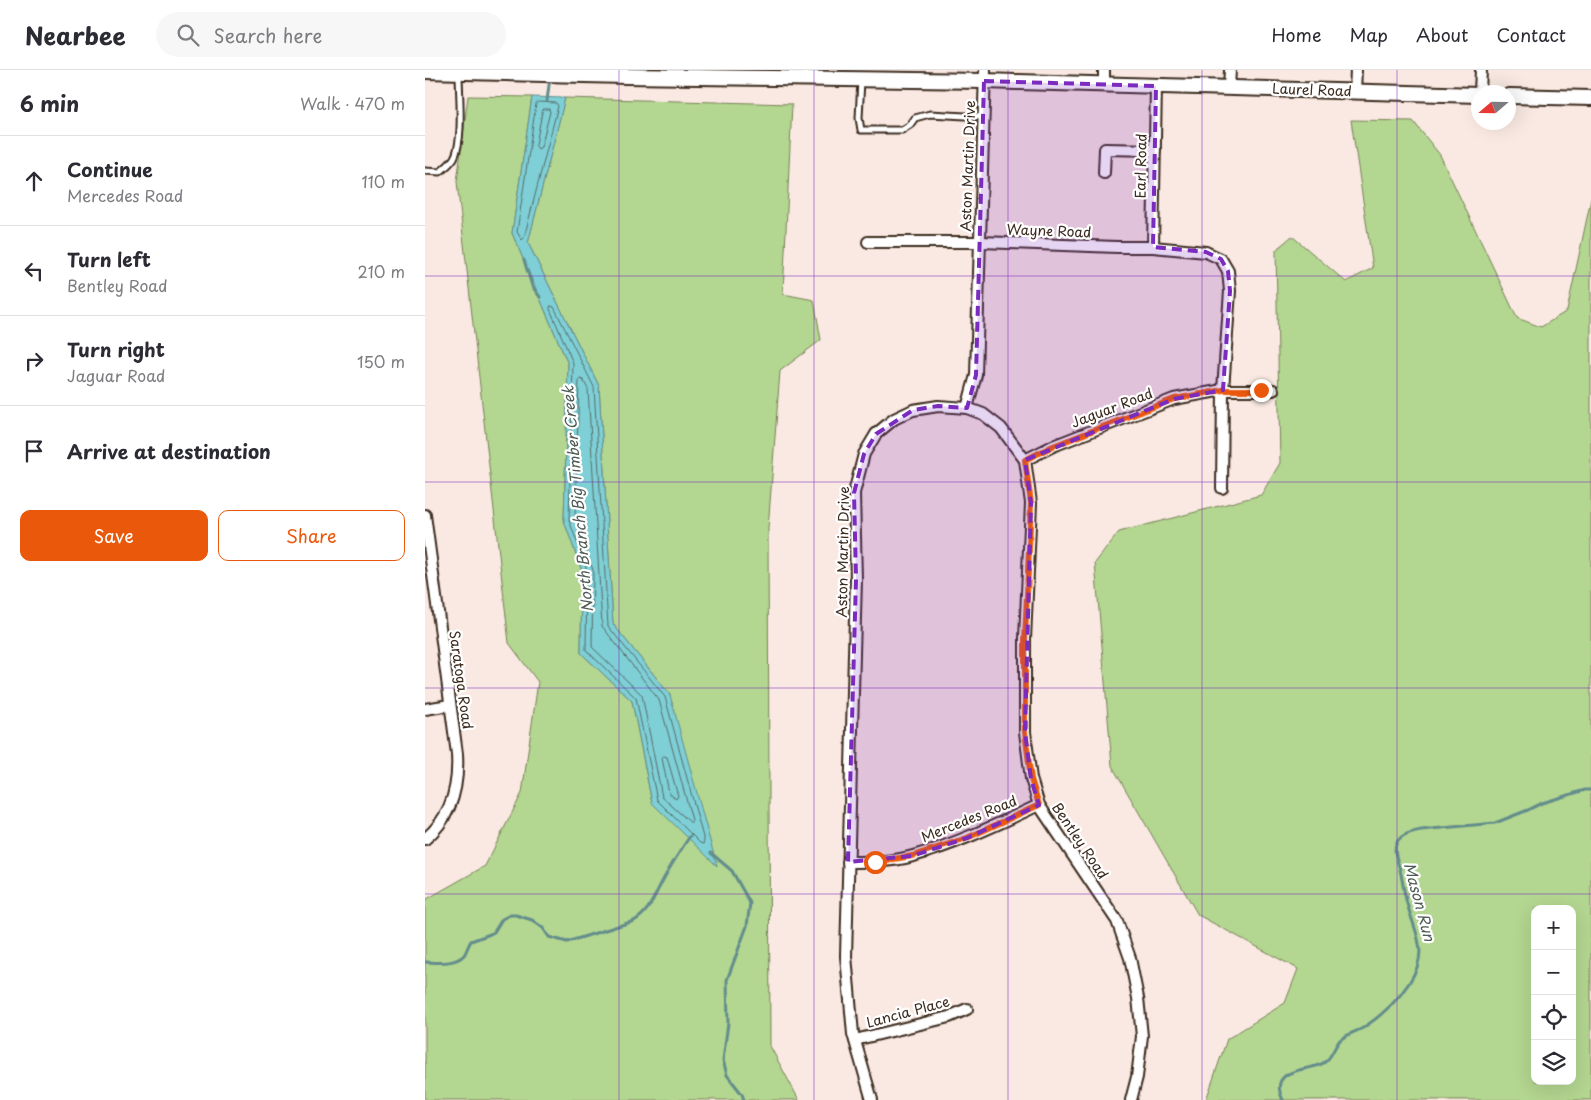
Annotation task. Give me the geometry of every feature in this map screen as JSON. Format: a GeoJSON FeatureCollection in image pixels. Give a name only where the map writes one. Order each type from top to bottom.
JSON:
{"type":"FeatureCollection","features":[{"type":"Feature","properties":{"kind":"main road","name":"Laurel Road"},"geometry":{"type":"LineString","coordinates":[[425,71],[565,74],[628,73],[861,79],[985,75],[1104,77],[1156,86],[1471,94]]}},
{"type":"Feature","properties":{"kind":"main road"},"geometry":{"type":"LineString","coordinates":[[1516,96],[1591,98]]}},
{"type":"Feature","properties":{"kind":"street"},"geometry":{"type":"LineString","coordinates":[[1229,88],[1230,70]]}},
{"type":"Feature","properties":{"kind":"street"},"geometry":{"type":"LineString","coordinates":[[1355,92],[1356,70]]}},
{"type":"Feature","properties":{"kind":"street"},"geometry":{"type":"LineString","coordinates":[[1480,85],[1481,70]]}},
{"type":"Feature","properties":{"kind":"street","name":"Aston Martin Drive"},"geometry":{"type":"LineString","coordinates":[[872,1100],[855,1040],[846,956],[856,579],[854,493],[864,454],[876,434],[894,419],[913,410],[938,406],[967,408],[976,375],[985,75]]}},
{"type":"Feature","properties":{"kind":"street","name":"Earl Road"},"geometry":{"type":"LineString","coordinates":[[1153,247],[1156,86]]}},
{"type":"Feature","properties":{"kind":"street"},"geometry":{"type":"LineString","coordinates":[[1104,173],[1105,149],[1155,150]]}},
{"type":"Feature","properties":{"kind":"street","name":"Wayne Road"},"geometry":{"type":"LineString","coordinates":[[868,242],[979,242],[1153,247],[1206,252],[1221,259],[1228,271],[1231,291],[1223,390]]}},
{"type":"Feature","properties":{"kind":"street"},"geometry":{"type":"LineString","coordinates":[[1222,488],[1223,390]]}},
{"type":"Feature","properties":{"kind":"street","name":"Jaguar Road"},"geometry":{"type":"LineString","coordinates":[[1025,460],[1053,446],[1174,399],[1223,390],[1273,390]]}},
{"type":"Feature","properties":{"kind":"street","name":"Bentley Road"},"geometry":{"type":"LineString","coordinates":[[967,408],[983,414],[1001,428],[1025,460],[1031,503],[1025,639],[1025,732],[1031,779],[1039,805],[1117,921],[1130,958],[1138,998],[1142,1036],[1137,1078],[1131,1100]]}},
{"type":"Feature","properties":{"kind":"street","name":"Saratoga Road"},"geometry":{"type":"LineString","coordinates":[[425,515],[457,754],[456,786],[451,804],[443,819],[425,839]]}},
{"type":"Feature","properties":{"kind":"street"},"geometry":{"type":"LineString","coordinates":[[425,708],[450,705]]}},
{"type":"Feature","properties":{"kind":"street","name":"Mercedes Road"},"geometry":{"type":"LineString","coordinates":[[848,862],[875,862],[912,856],[967,838],[1039,805]]}},
{"type":"Feature","properties":{"kind":"street","name":"Lancia Place"},"geometry":{"type":"LineString","coordinates":[[855,1040],[949,1017],[967,1009]]}},
{"type":"Feature","properties":{"kind":"lane"},"geometry":{"type":"LineString","coordinates":[[425,171],[440,172],[450,164],[455,156],[459,133],[459,72]]}},
{"type":"Feature","properties":{"kind":"lane"},"geometry":{"type":"LineString","coordinates":[[861,79],[859,118],[861,130],[902,130],[910,125],[915,118],[930,114],[983,116]]}},
{"type":"Feature","properties":{"kind":"highlighted area"},"geometry":{"type":"Polygon","coordinates":[[[984,81],[1156,86],[1153,247],[1206,252],[1221,259],[1228,271],[1230,291],[1223,390],[1174,399],[1025,460],[1031,503],[1025,732],[1031,779],[1039,805],[967,838],[912,856],[848,862],[856,579],[854,493],[864,454],[876,434],[913,410],[938,406],[967,408],[976,375],[984,81]]]}},
{"type":"Feature","properties":{"kind":"green space"},"geometry":{"type":"Polygon","coordinates":[[[468,96],[532,97],[512,233],[568,364],[564,521],[582,571],[581,653],[632,701],[652,803],[670,695],[613,624],[599,386],[528,243],[565,98],[792,104],[783,294],[814,300],[821,340],[780,371],[768,529],[770,1046],[799,1100],[425,1100],[425,900],[485,866],[522,793],[538,682],[509,643],[457,182],[468,96]]]}},
{"type":"Feature","properties":{"kind":"green space"},"geometry":{"type":"Polygon","coordinates":[[[1351,120],[1413,121],[1440,155],[1517,318],[1541,327],[1567,311],[1591,199],[1591,1100],[1206,1100],[1227,1039],[1285,1003],[1298,969],[1198,915],[1112,766],[1095,563],[1119,532],[1261,495],[1280,463],[1276,250],[1292,236],[1346,282],[1373,268],[1351,120]]]}},
{"type":"Feature","properties":{"kind":"water"},"geometry":{"type":"Polygon","coordinates":[[[532,97],[565,98],[528,243],[599,386],[613,624],[670,695],[717,866],[652,803],[632,701],[581,653],[582,571],[564,521],[568,364],[512,233],[532,97]]]}},
{"type":"Feature","properties":{"kind":"waterway","name":"North Branch Big Timber Creek"},"geometry":{"type":"LineString","coordinates":[[547,101],[550,77]]}},
{"type":"Feature","properties":{"kind":"waterway","name":"North Branch Big Timber Creek"},"geometry":{"type":"LineString","coordinates":[[524,260],[532,286],[540,297]]}},
{"type":"Feature","properties":{"kind":"waterway","name":"Mason Run"},"geometry":{"type":"LineString","coordinates":[[1283,1100],[1280,1087],[1282,1078],[1294,1071],[1321,1065],[1325,1062],[1340,1040],[1363,1028],[1389,1007],[1400,996],[1415,972],[1420,954],[1418,936],[1395,854],[1395,847],[1400,838],[1421,830],[1495,823],[1542,803],[1585,790],[1591,790]]}},
{"type":"Feature","properties":{"kind":"waterway"},"geometry":{"type":"LineString","coordinates":[[425,962],[445,962],[460,958],[464,955],[471,941],[494,932],[502,919],[510,915],[532,920],[543,928],[549,937],[567,942],[634,921],[648,908],[669,869],[690,836]]}},
{"type":"Feature","properties":{"kind":"waterway","name":"North Branch Big Timber Creek"},"geometry":{"type":"LineString","coordinates":[[711,853],[732,871],[750,903],[747,926],[727,980],[728,1023],[723,1060],[727,1075],[742,1094],[744,1100]]}},
{"type":"Feature","properties":{"kind":"route"},"geometry":{"type":"LineString","coordinates":[[875,862],[912,856],[967,838],[1039,805],[1031,779],[1025,732],[1025,639],[1031,503],[1025,460],[1053,446],[1174,399],[1223,390],[1261,390]]}}]}
